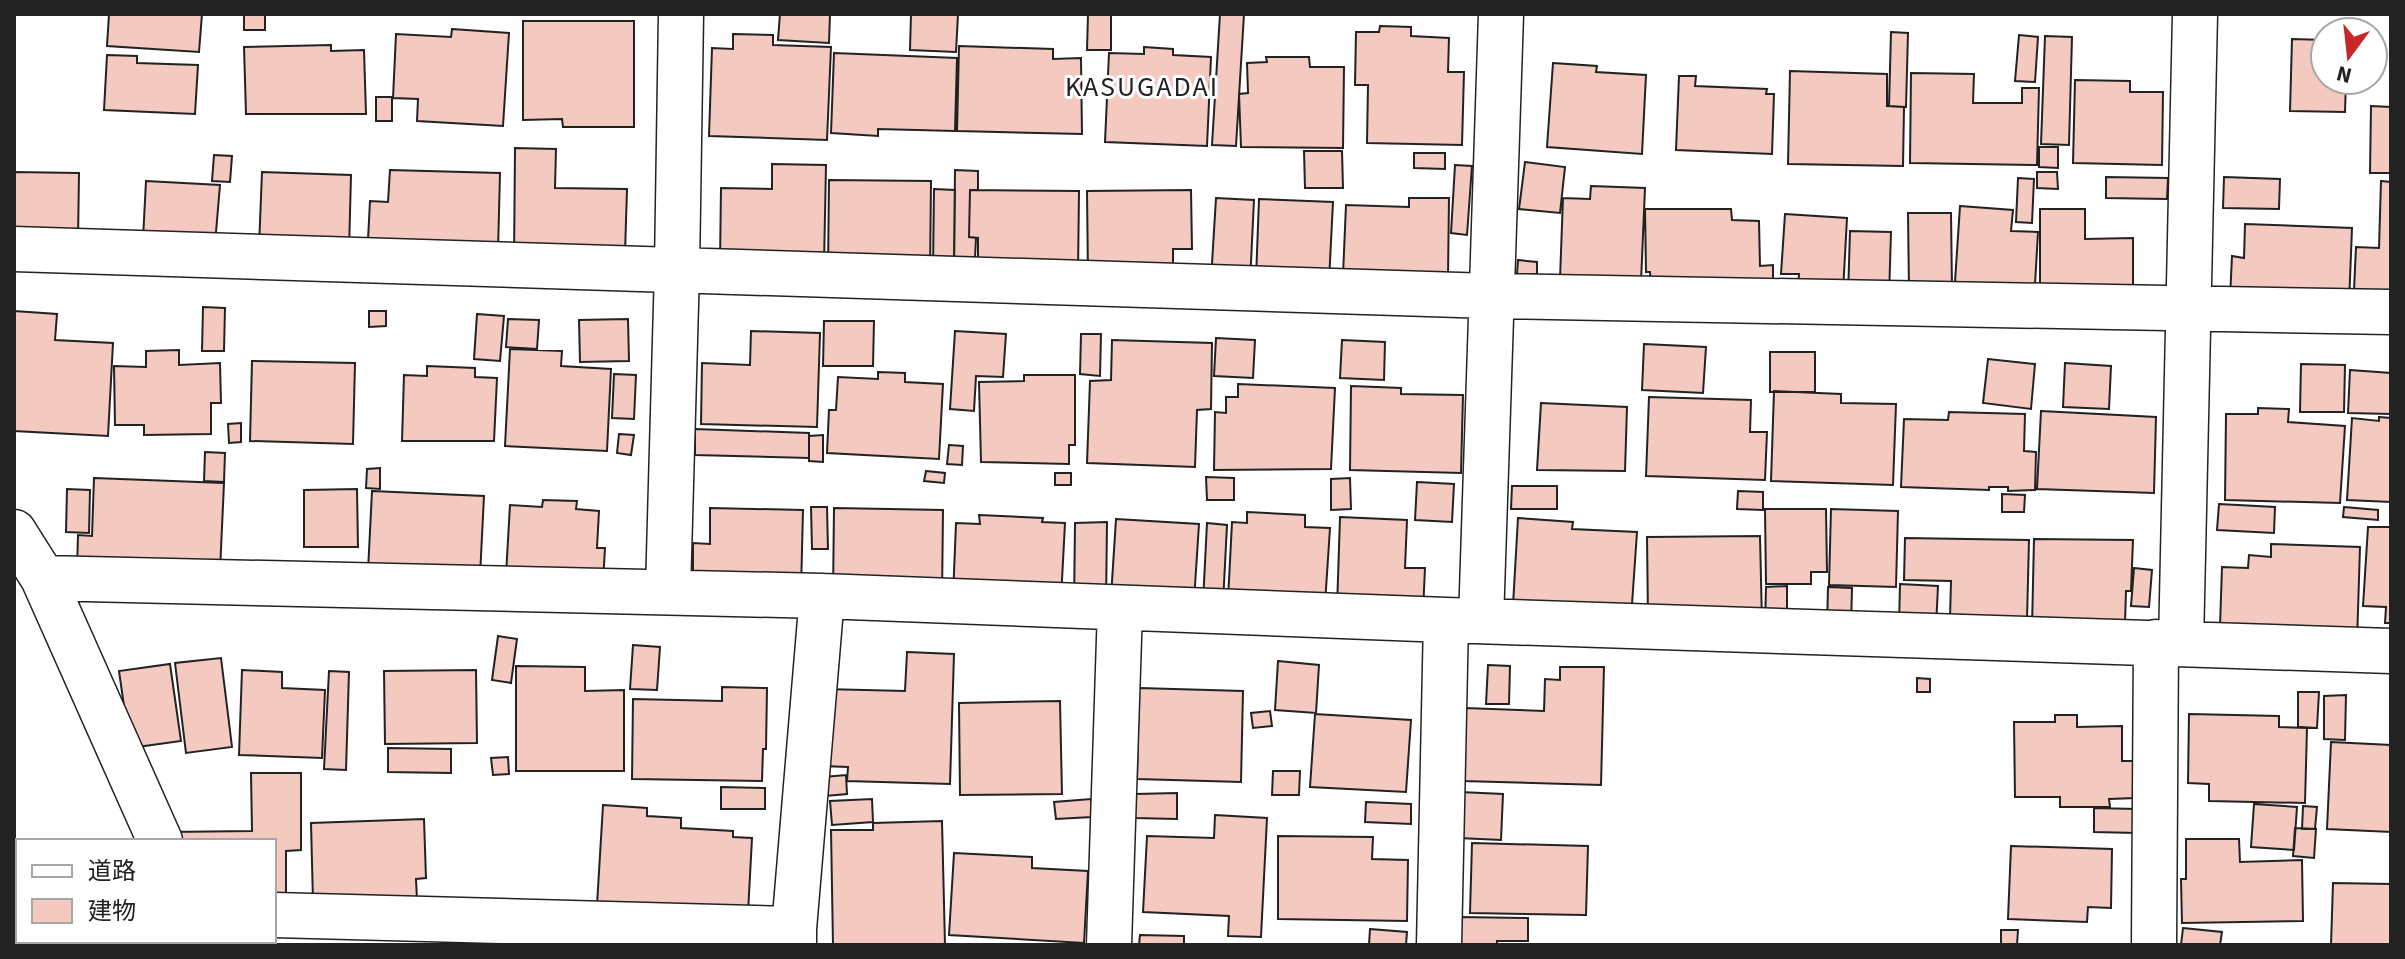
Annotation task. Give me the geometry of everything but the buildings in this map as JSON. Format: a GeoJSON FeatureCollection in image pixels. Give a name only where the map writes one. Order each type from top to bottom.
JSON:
{"type":"FeatureCollection","features":[{"type":"Feature","properties":{"kind":"street"},"geometry":{"type":"LineString","coordinates":[[668,591],[681,14]]}},
{"type":"Feature","properties":{"kind":"street"},"geometry":{"type":"LineString","coordinates":[[1439,945],[1491,296],[1501,14]]}},
{"type":"Feature","properties":{"kind":"street"},"geometry":{"type":"LineString","coordinates":[[2154,945],[2189,307],[2195,14]]}},
{"type":"Feature","properties":{"kind":"street"},"geometry":{"type":"LineString","coordinates":[[14,249],[1491,296],[2391,312]]}},
{"type":"Feature","properties":{"kind":"street"},"geometry":{"type":"LineString","coordinates":[[14,532],[43,578],[159,839]]}},
{"type":"Feature","properties":{"kind":"street"},"geometry":{"type":"LineString","coordinates":[[43,578],[668,591],[2391,651]]}},
{"type":"Feature","properties":{"kind":"street"},"geometry":{"type":"LineString","coordinates":[[276,915],[794,937],[822,596]]}},
{"type":"Feature","properties":{"kind":"street"},"geometry":{"type":"LineString","coordinates":[[1109,945],[1120,608]]}},
{"type":"Feature","properties":{"kind":"district","name":"KASUGADAI"},"geometry":{"type":"Point","coordinates":[1142,86]}}]}
